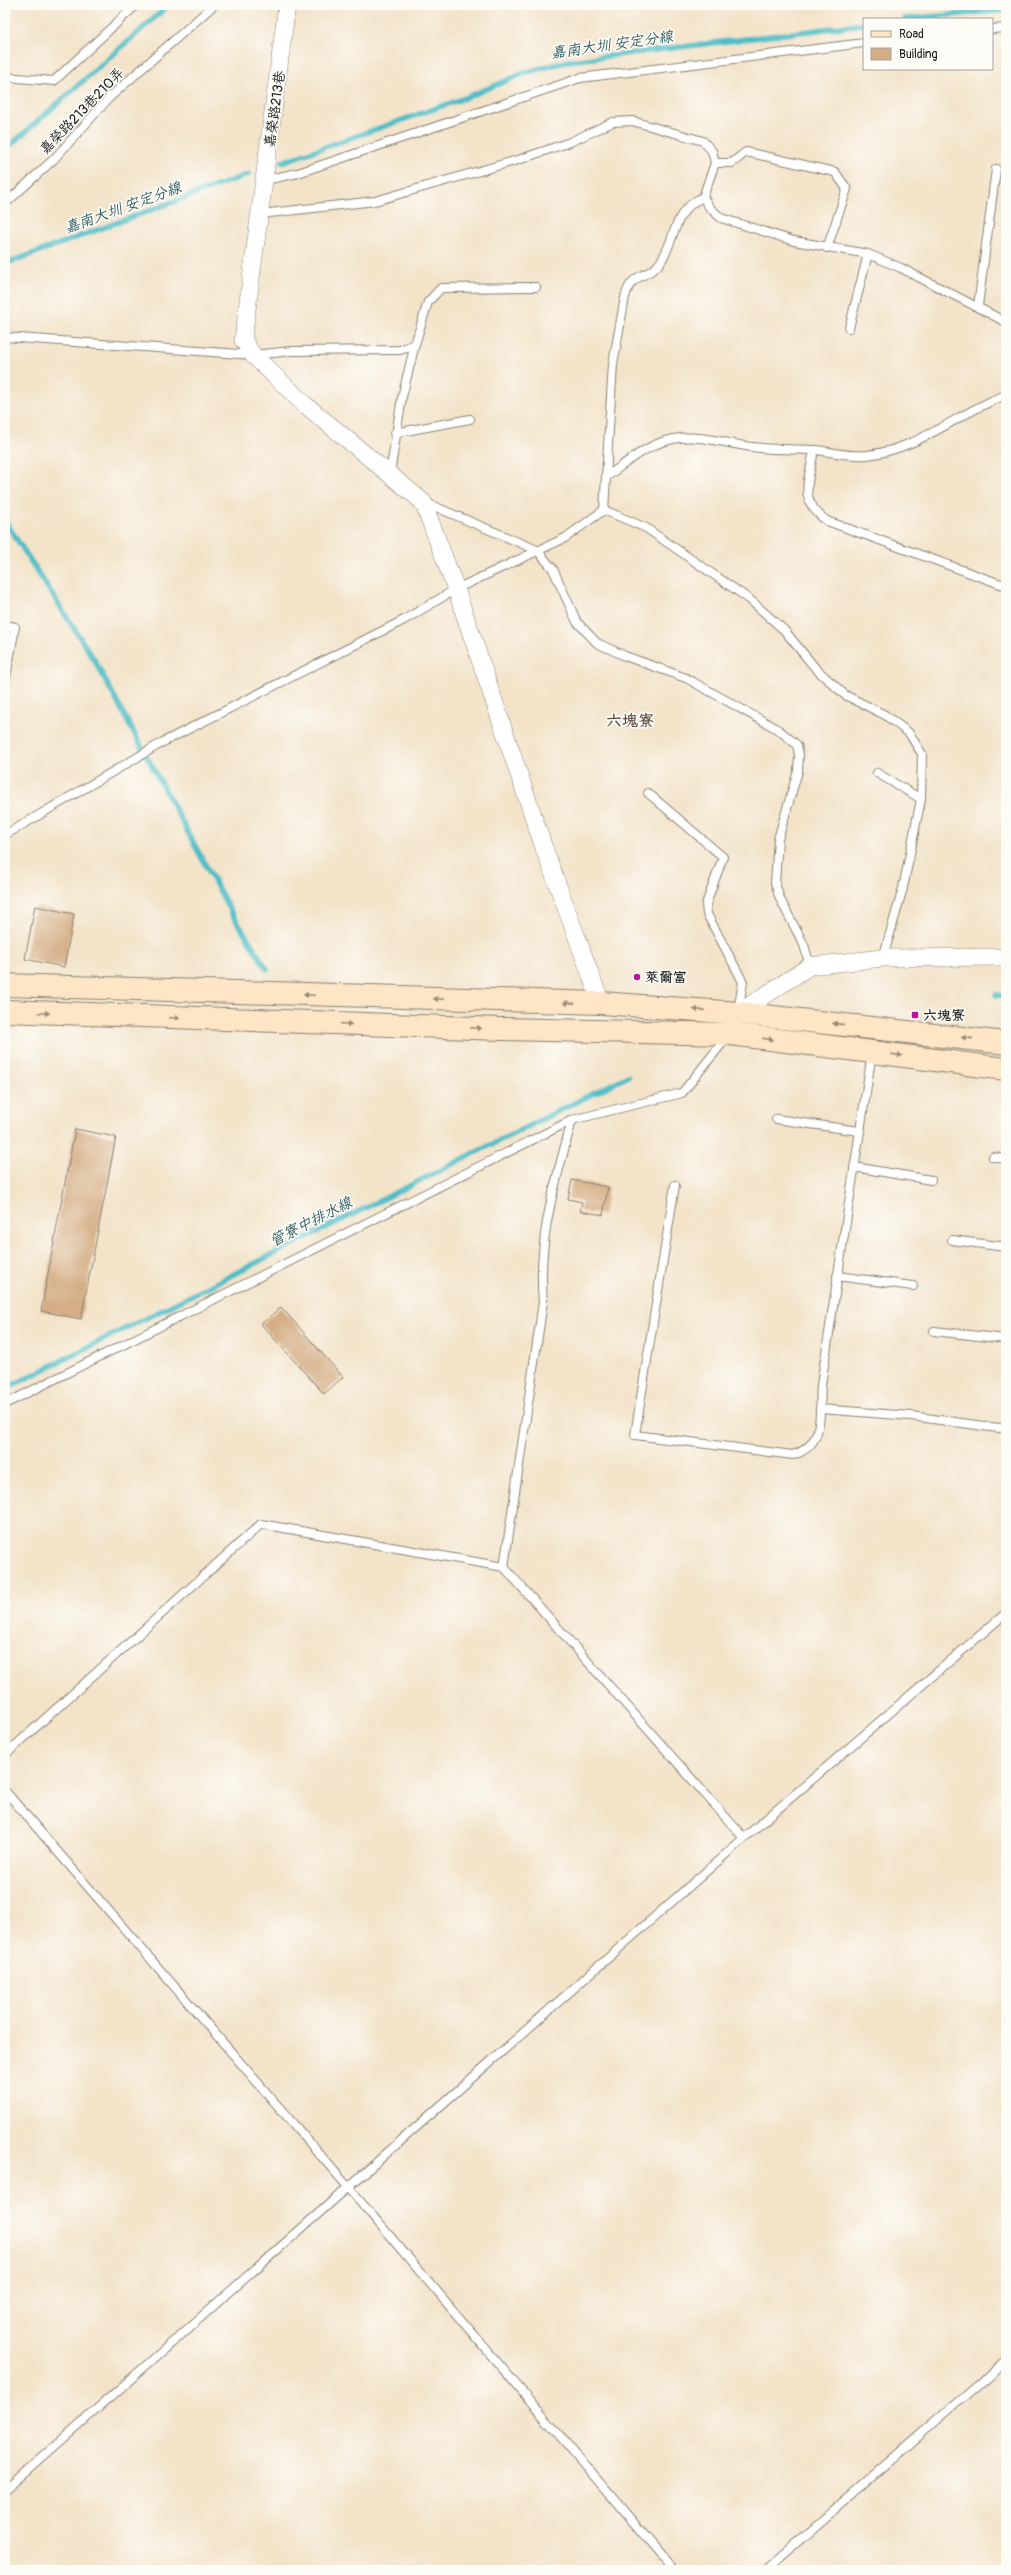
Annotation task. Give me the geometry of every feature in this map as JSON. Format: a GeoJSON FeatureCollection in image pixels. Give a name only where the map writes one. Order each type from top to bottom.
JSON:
{"type":"FeatureCollection","features":[{"type":"Feature","properties":{"kind":"main road"},"geometry":{"type":"LineString","coordinates":[[5,985],[601,1004],[738,1013],[1006,1043]]}},
{"type":"Feature","properties":{"kind":"main road"},"geometry":{"type":"LineString","coordinates":[[5,1011],[500,1029],[730,1034],[1006,1069]]}},
{"type":"Feature","properties":{"kind":"street","name":"嘉榮路213巷"},"geometry":{"type":"LineString","coordinates":[[287,5],[261,214],[243,340],[253,355],[303,403],[423,502]]}},
{"type":"Feature","properties":{"kind":"street"},"geometry":{"type":"LineString","coordinates":[[423,502],[456,589],[544,848],[601,1004]]}},
{"type":"Feature","properties":{"kind":"street"},"geometry":{"type":"LineString","coordinates":[[730,1034],[738,1013],[810,966],[884,958],[1006,957]]}},
{"type":"Feature","properties":{"kind":"lane"},"geometry":{"type":"LineString","coordinates":[[5,77],[54,82],[136,5]]}},
{"type":"Feature","properties":{"kind":"lane","name":"嘉榮路213巷210弄"},"geometry":{"type":"LineString","coordinates":[[5,204],[54,159],[110,97],[214,5]]}},
{"type":"Feature","properties":{"kind":"lane"},"geometry":{"type":"LineString","coordinates":[[993,29],[1006,28]]}},
{"type":"Feature","properties":{"kind":"lane"},"geometry":{"type":"LineString","coordinates":[[265,180],[298,173],[580,78],[863,43]]}},
{"type":"Feature","properties":{"kind":"lane"},"geometry":{"type":"LineString","coordinates":[[261,214],[375,201],[521,159],[570,142],[613,122],[632,121],[703,142],[712,151],[715,163],[703,197],[692,202],[682,212],[659,264],[639,276],[628,286],[613,364],[604,510]]}},
{"type":"Feature","properties":{"kind":"lane"},"geometry":{"type":"LineString","coordinates":[[715,163],[732,163],[746,152],[835,172],[847,189],[827,248]]}},
{"type":"Feature","properties":{"kind":"lane"},"geometry":{"type":"LineString","coordinates":[[978,306],[996,169]]}},
{"type":"Feature","properties":{"kind":"lane"},"geometry":{"type":"LineString","coordinates":[[703,197],[710,208],[721,218],[794,241],[868,254],[978,306],[1006,322]]}},
{"type":"Feature","properties":{"kind":"lane"},"geometry":{"type":"LineString","coordinates":[[849,328],[868,254]]}},
{"type":"Feature","properties":{"kind":"lane"},"geometry":{"type":"LineString","coordinates":[[390,476],[396,433],[415,344],[428,302],[441,288],[536,287]]}},
{"type":"Feature","properties":{"kind":"lane"},"geometry":{"type":"LineString","coordinates":[[5,337],[253,355],[292,351],[400,350],[415,344]]}},
{"type":"Feature","properties":{"kind":"lane"},"geometry":{"type":"LineString","coordinates":[[606,477],[646,450],[662,442],[679,438],[705,437],[752,447],[814,450],[866,455],[888,451],[905,445],[988,401],[1006,395]]}},
{"type":"Feature","properties":{"kind":"lane"},"geometry":{"type":"LineString","coordinates":[[396,433],[470,419]]}},
{"type":"Feature","properties":{"kind":"lane"},"geometry":{"type":"LineString","coordinates":[[814,450],[807,495],[814,511],[827,521],[1006,586]]}},
{"type":"Feature","properties":{"kind":"lane"},"geometry":{"type":"LineString","coordinates":[[423,502],[536,550],[553,569],[577,622],[597,643],[625,656],[686,678],[779,730],[796,745],[799,755],[798,771],[778,838],[775,883],[780,899],[804,945],[810,966]]}},
{"type":"Feature","properties":{"kind":"lane"},"geometry":{"type":"LineString","coordinates":[[5,835],[152,748],[404,620],[456,589],[536,550],[565,538],[604,510]]}},
{"type":"Feature","properties":{"kind":"lane"},"geometry":{"type":"LineString","coordinates":[[604,510],[646,528],[749,599],[784,630],[816,669],[845,695],[885,715],[909,733],[922,754],[921,799],[903,888],[884,958]]}},
{"type":"Feature","properties":{"kind":"lane"},"geometry":{"type":"LineString","coordinates":[[5,625],[15,627],[5,682]]}},
{"type":"Feature","properties":{"kind":"lane"},"geometry":{"type":"LineString","coordinates":[[877,773],[921,799]]}},
{"type":"Feature","properties":{"kind":"lane"},"geometry":{"type":"LineString","coordinates":[[648,793],[723,857],[706,904],[707,914],[743,982],[738,1013]]}},
{"type":"Feature","properties":{"kind":"lane"},"geometry":{"type":"LineString","coordinates":[[5,1404],[572,1120],[682,1093],[730,1034]]}},
{"type":"Feature","properties":{"kind":"lane"},"geometry":{"type":"LineString","coordinates":[[675,1185],[636,1435],[793,1455],[806,1451],[813,1443],[819,1426],[821,1385],[872,1052]]}},
{"type":"Feature","properties":{"kind":"lane"},"geometry":{"type":"LineString","coordinates":[[504,1567],[543,1302],[540,1270],[546,1219],[572,1120]]}},
{"type":"Feature","properties":{"kind":"lane"},"geometry":{"type":"LineString","coordinates":[[776,1120],[859,1131]]}},
{"type":"Feature","properties":{"kind":"lane"},"geometry":{"type":"LineString","coordinates":[[993,1157],[1006,1159]]}},
{"type":"Feature","properties":{"kind":"lane"},"geometry":{"type":"LineString","coordinates":[[854,1167],[931,1180]]}},
{"type":"Feature","properties":{"kind":"lane"},"geometry":{"type":"LineString","coordinates":[[952,1240],[1006,1247]]}},
{"type":"Feature","properties":{"kind":"lane"},"geometry":{"type":"LineString","coordinates":[[837,1276],[913,1286]]}},
{"type":"Feature","properties":{"kind":"lane"},"geometry":{"type":"LineString","coordinates":[[934,1331],[1006,1339]]}},
{"type":"Feature","properties":{"kind":"lane"},"geometry":{"type":"LineString","coordinates":[[820,1409],[911,1416],[998,1428],[1006,1427]]}},
{"type":"Feature","properties":{"kind":"lane"},"geometry":{"type":"LineString","coordinates":[[5,1755],[261,1524],[504,1567],[744,1838]]}},
{"type":"Feature","properties":{"kind":"lane"},"geometry":{"type":"LineString","coordinates":[[5,2490],[744,1838],[1006,1613]]}},
{"type":"Feature","properties":{"kind":"lane"},"geometry":{"type":"LineString","coordinates":[[5,1791],[348,2187],[674,2570]]}},
{"type":"Feature","properties":{"kind":"lane"},"geometry":{"type":"LineString","coordinates":[[766,2570],[1006,2360]]}},
{"type":"Feature","properties":{"kind":"building"},"geometry":{"type":"Polygon","coordinates":[[[35,906],[74,914],[64,967],[25,959],[35,906]]]}},
{"type":"Feature","properties":{"kind":"building"},"geometry":{"type":"Polygon","coordinates":[[[75,1129],[116,1137],[81,1319],[41,1311],[75,1129]]]}},
{"type":"Feature","properties":{"kind":"building"},"geometry":{"type":"Polygon","coordinates":[[[572,1180],[608,1187],[603,1215],[580,1211],[582,1202],[568,1199],[572,1180]]]}},
{"type":"Feature","properties":{"kind":"building"},"geometry":{"type":"Polygon","coordinates":[[[281,1307],[343,1377],[324,1394],[261,1324],[281,1307]]]}},
{"type":"Feature","properties":{"kind":"waterway"},"geometry":{"type":"LineString","coordinates":[[5,150],[169,5]]}},
{"type":"Feature","properties":{"kind":"waterway","name":"嘉南大圳 安定分線"},"geometry":{"type":"LineString","coordinates":[[916,18],[1006,10]]}},
{"type":"Feature","properties":{"kind":"waterway","name":"嘉南大圳 安定分線"},"geometry":{"type":"LineString","coordinates":[[282,162],[465,98],[527,72],[569,61],[863,24]]}},
{"type":"Feature","properties":{"kind":"waterway","name":"嘉南大圳 安定分線"},"geometry":{"type":"LineString","coordinates":[[5,264],[249,174]]}},
{"type":"Feature","properties":{"kind":"waterway"},"geometry":{"type":"LineString","coordinates":[[5,521],[95,661],[231,912],[267,969]]}},
{"type":"Feature","properties":{"kind":"waterway"},"geometry":{"type":"LineString","coordinates":[[996,995],[1006,996]]}},
{"type":"Feature","properties":{"kind":"waterway","name":"管寮中排水線"},"geometry":{"type":"LineString","coordinates":[[5,1389],[628,1076]]}},
{"type":"Feature","properties":{"kind":"place","name":"萊爾富"},"geometry":{"type":"Point","coordinates":[637,977]}},
{"type":"Feature","properties":{"kind":"place","name":"六塊寮"},"geometry":{"type":"Point","coordinates":[915,1015]}},
{"type":"Feature","properties":{"kind":"district","name":"六塊寮"},"geometry":{"type":"Point","coordinates":[630,721]}}]}
